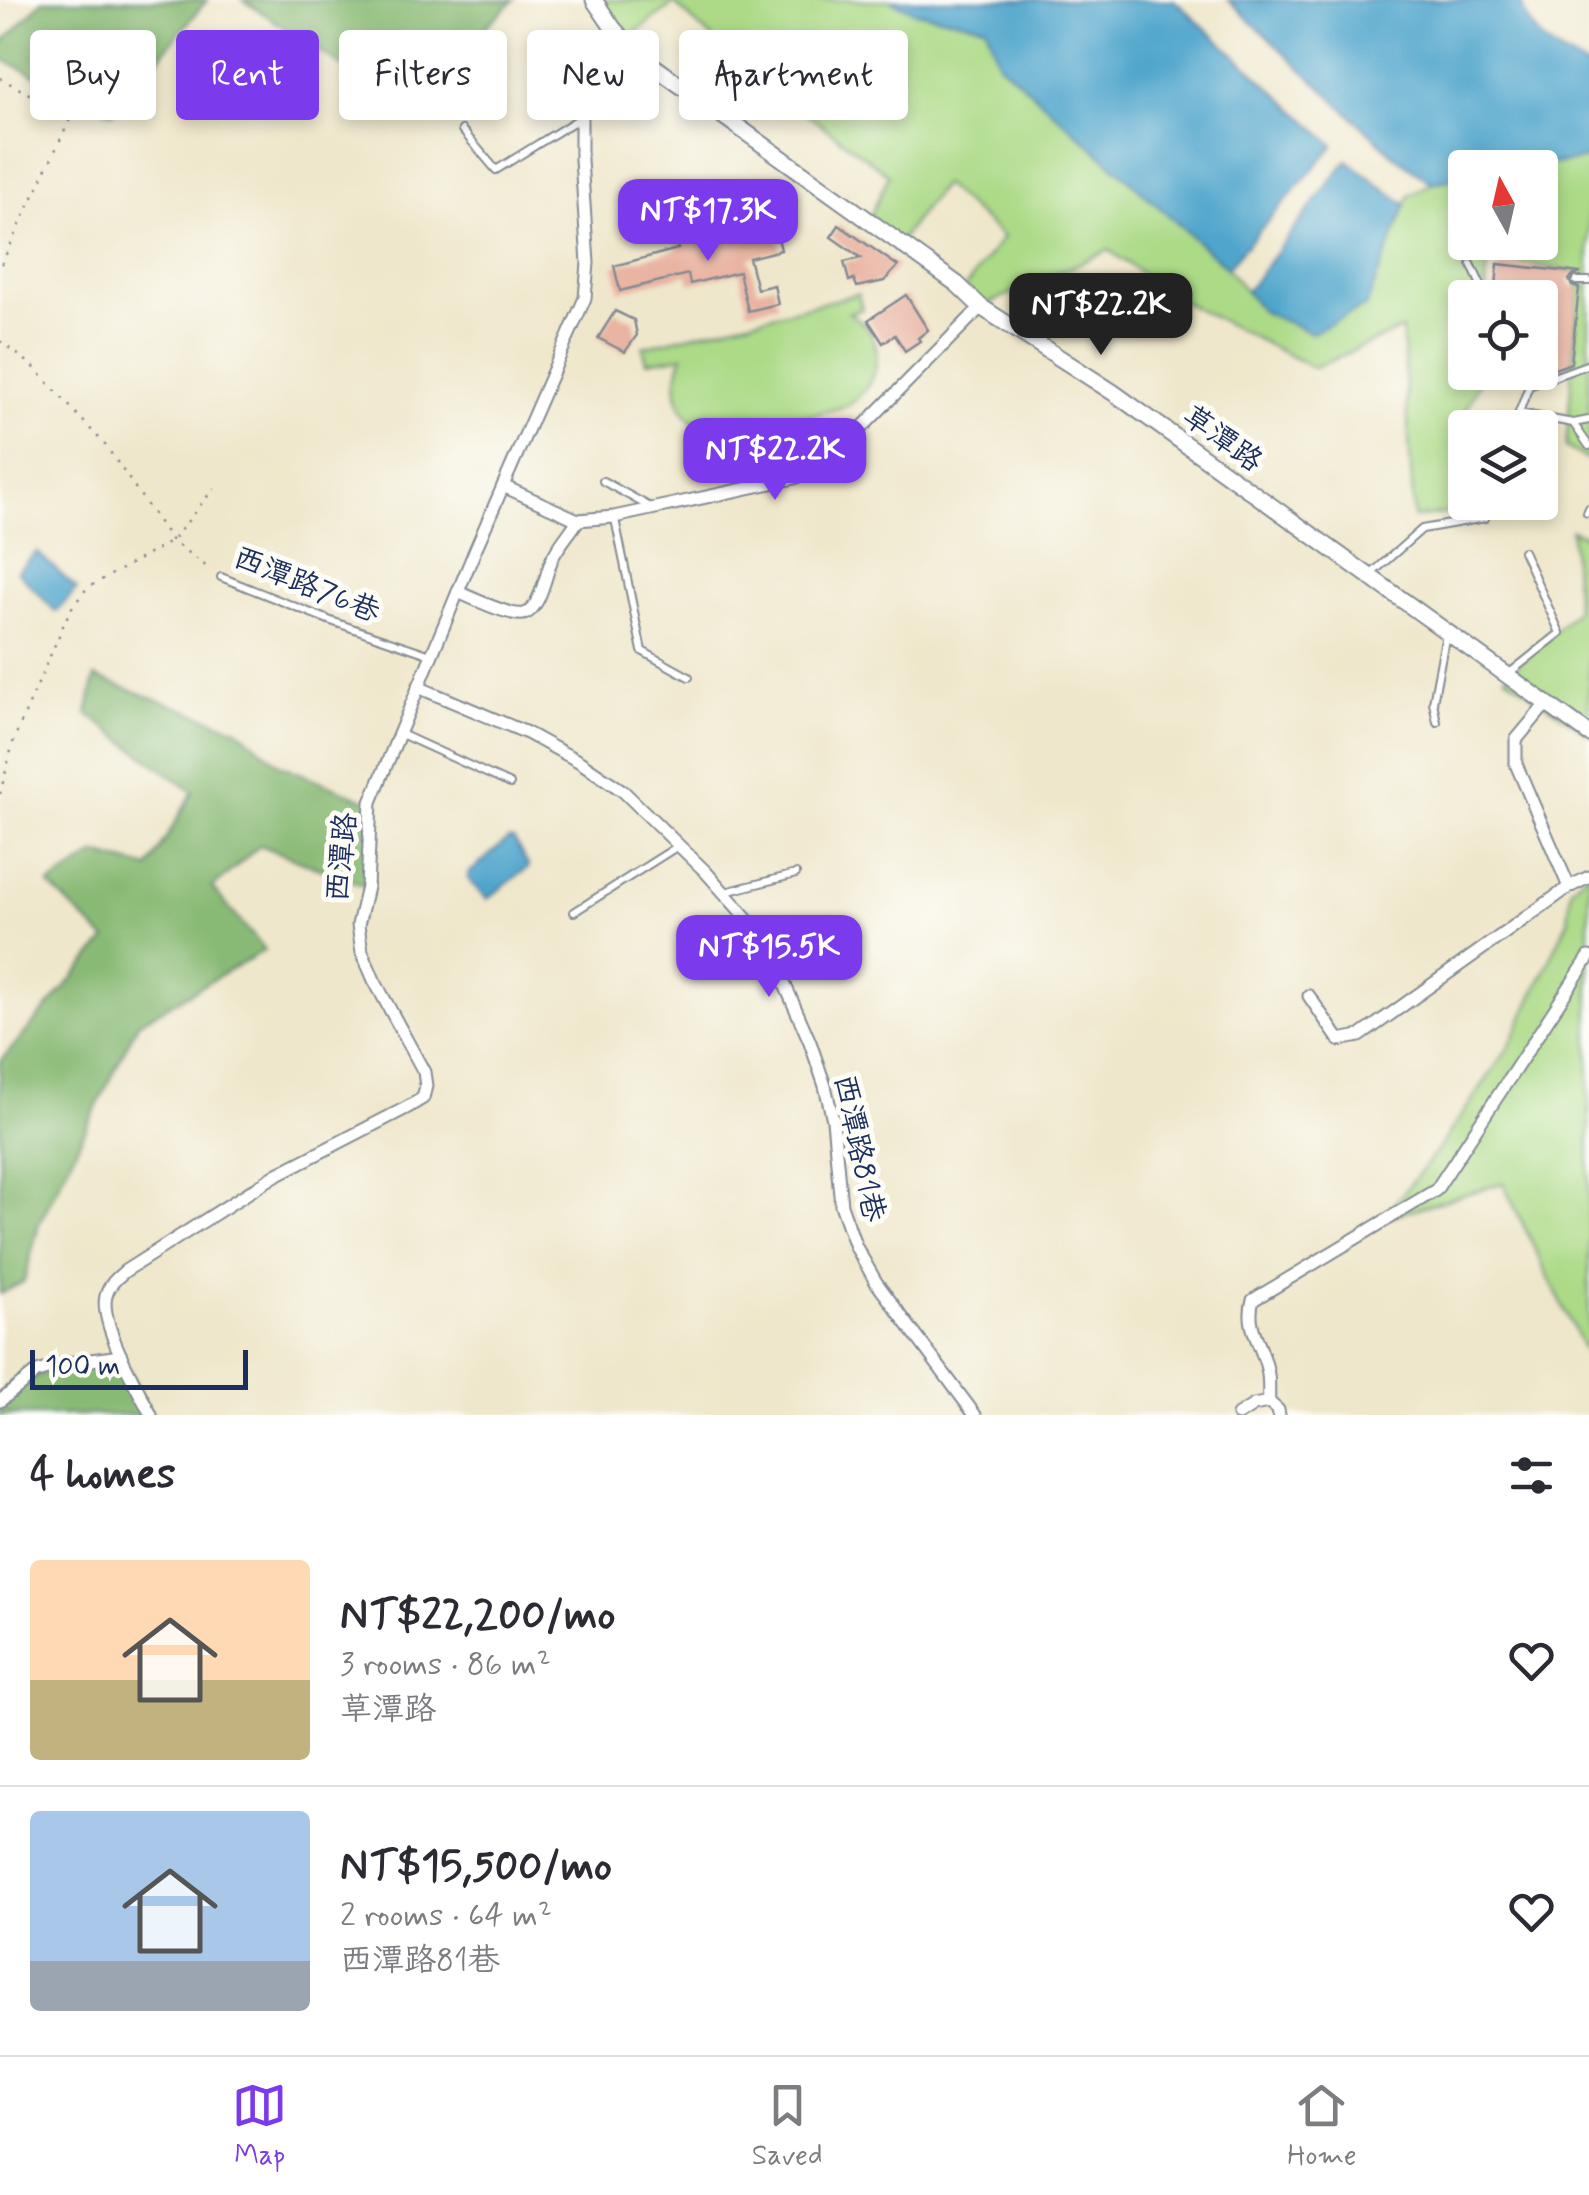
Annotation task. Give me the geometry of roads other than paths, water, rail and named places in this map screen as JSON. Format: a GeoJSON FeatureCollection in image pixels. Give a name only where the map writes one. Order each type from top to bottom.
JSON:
{"type":"FeatureCollection","features":[{"type":"Feature","properties":{"kind":"street","name":"草潭路"},"geometry":{"type":"LineString","coordinates":[[594,0],[634,52],[957,284],[981,307],[1114,393],[1589,734]]}},
{"type":"Feature","properties":{"kind":"street","name":"西潭路"},"geometry":{"type":"LineString","coordinates":[[151,1415],[105,1314],[110,1284],[276,1176],[423,1098],[424,1072],[362,952],[358,925],[367,887],[372,802],[585,298],[588,263],[581,120]]}},
{"type":"Feature","properties":{"kind":"street"},"geometry":{"type":"LineString","coordinates":[[503,486],[578,520],[794,478],[831,459],[981,307]]}},
{"type":"Feature","properties":{"kind":"street"},"geometry":{"type":"LineString","coordinates":[[458,592],[513,613],[523,615],[532,610],[553,556],[578,520]]}},
{"type":"Feature","properties":{"kind":"street","name":"西潭路81巷"},"geometry":{"type":"LineString","coordinates":[[418,687],[512,726],[580,762],[623,791],[764,939],[810,1042],[824,1086],[833,1120],[841,1205],[856,1247],[876,1282],[975,1415]]}},
{"type":"Feature","properties":{"kind":"street"},"geometry":{"type":"LineString","coordinates":[[1546,704],[1516,740],[1516,764],[1568,887]]}},
{"type":"Feature","properties":{"kind":"street"},"geometry":{"type":"LineString","coordinates":[[1309,996],[1339,1040],[1360,1036],[1568,887],[1589,877]]}},
{"type":"Feature","properties":{"kind":"street"},"geometry":{"type":"LineString","coordinates":[[1279,1415],[1269,1402],[1268,1370],[1251,1328],[1254,1300],[1436,1190],[1589,956]]}},
{"type":"Feature","properties":{"kind":"street"},"geometry":{"type":"LineString","coordinates":[[0,1401],[38,1372],[68,1363],[121,1356]]}},
{"type":"Feature","properties":{"kind":"street"},"geometry":{"type":"LineString","coordinates":[[1238,1415],[1254,1404],[1269,1402]]}},
{"type":"Feature","properties":{"kind":"lane"},"geometry":{"type":"LineString","coordinates":[[462,130],[496,170],[578,120]]}},
{"type":"Feature","properties":{"kind":"lane"},"geometry":{"type":"LineString","coordinates":[[1471,264],[1479,280]]}},
{"type":"Feature","properties":{"kind":"lane"},"geometry":{"type":"LineString","coordinates":[[1576,281],[1589,281]]}},
{"type":"Feature","properties":{"kind":"lane"},"geometry":{"type":"LineString","coordinates":[[1558,376],[1589,364]]}},
{"type":"Feature","properties":{"kind":"lane"},"geometry":{"type":"LineString","coordinates":[[1558,420],[1589,420]]}},
{"type":"Feature","properties":{"kind":"lane"},"geometry":{"type":"LineString","coordinates":[[1572,423],[1589,446]]}},
{"type":"Feature","properties":{"kind":"lane"},"geometry":{"type":"LineString","coordinates":[[603,481],[651,508]]}},
{"type":"Feature","properties":{"kind":"lane"},"geometry":{"type":"LineString","coordinates":[[614,516],[642,651],[689,678]]}},
{"type":"Feature","properties":{"kind":"lane"},"geometry":{"type":"LineString","coordinates":[[1368,577],[1422,529],[1474,520]]}},
{"type":"Feature","properties":{"kind":"lane"},"geometry":{"type":"LineString","coordinates":[[1506,676],[1560,632],[1523,552]]}},
{"type":"Feature","properties":{"kind":"lane","name":"西潭路76巷"},"geometry":{"type":"LineString","coordinates":[[221,577],[431,655]]}},
{"type":"Feature","properties":{"kind":"lane"},"geometry":{"type":"LineString","coordinates":[[1437,722],[1433,702],[1446,633]]}},
{"type":"Feature","properties":{"kind":"lane"},"geometry":{"type":"LineString","coordinates":[[400,734],[510,784]]}},
{"type":"Feature","properties":{"kind":"lane"},"geometry":{"type":"LineString","coordinates":[[574,912],[679,846]]}},
{"type":"Feature","properties":{"kind":"lane"},"geometry":{"type":"LineString","coordinates":[[724,893],[796,874]]}},
{"type":"Feature","properties":{"kind":"water"},"geometry":{"type":"Polygon","coordinates":[[[889,0],[1174,0],[1334,145],[1227,268],[999,63],[986,26],[916,12],[889,0]]]}},
{"type":"Feature","properties":{"kind":"water"},"geometry":{"type":"Polygon","coordinates":[[[1228,0],[1520,0],[1531,25],[1546,42],[1589,68],[1589,158],[1558,163],[1558,150],[1448,150],[1448,180],[1432,183],[1393,155],[1228,0]]]}},
{"type":"Feature","properties":{"kind":"water"},"geometry":{"type":"Polygon","coordinates":[[[1347,160],[1406,205],[1366,306],[1312,333],[1263,312],[1246,292],[1347,160]]]}},
{"type":"Feature","properties":{"kind":"water"},"geometry":{"type":"Polygon","coordinates":[[[37,552],[77,589],[56,612],[17,571],[37,552]]]}},
{"type":"Feature","properties":{"kind":"water"},"geometry":{"type":"Polygon","coordinates":[[[508,839],[514,840],[529,867],[487,899],[468,879],[468,874],[508,839]]]}}]}
